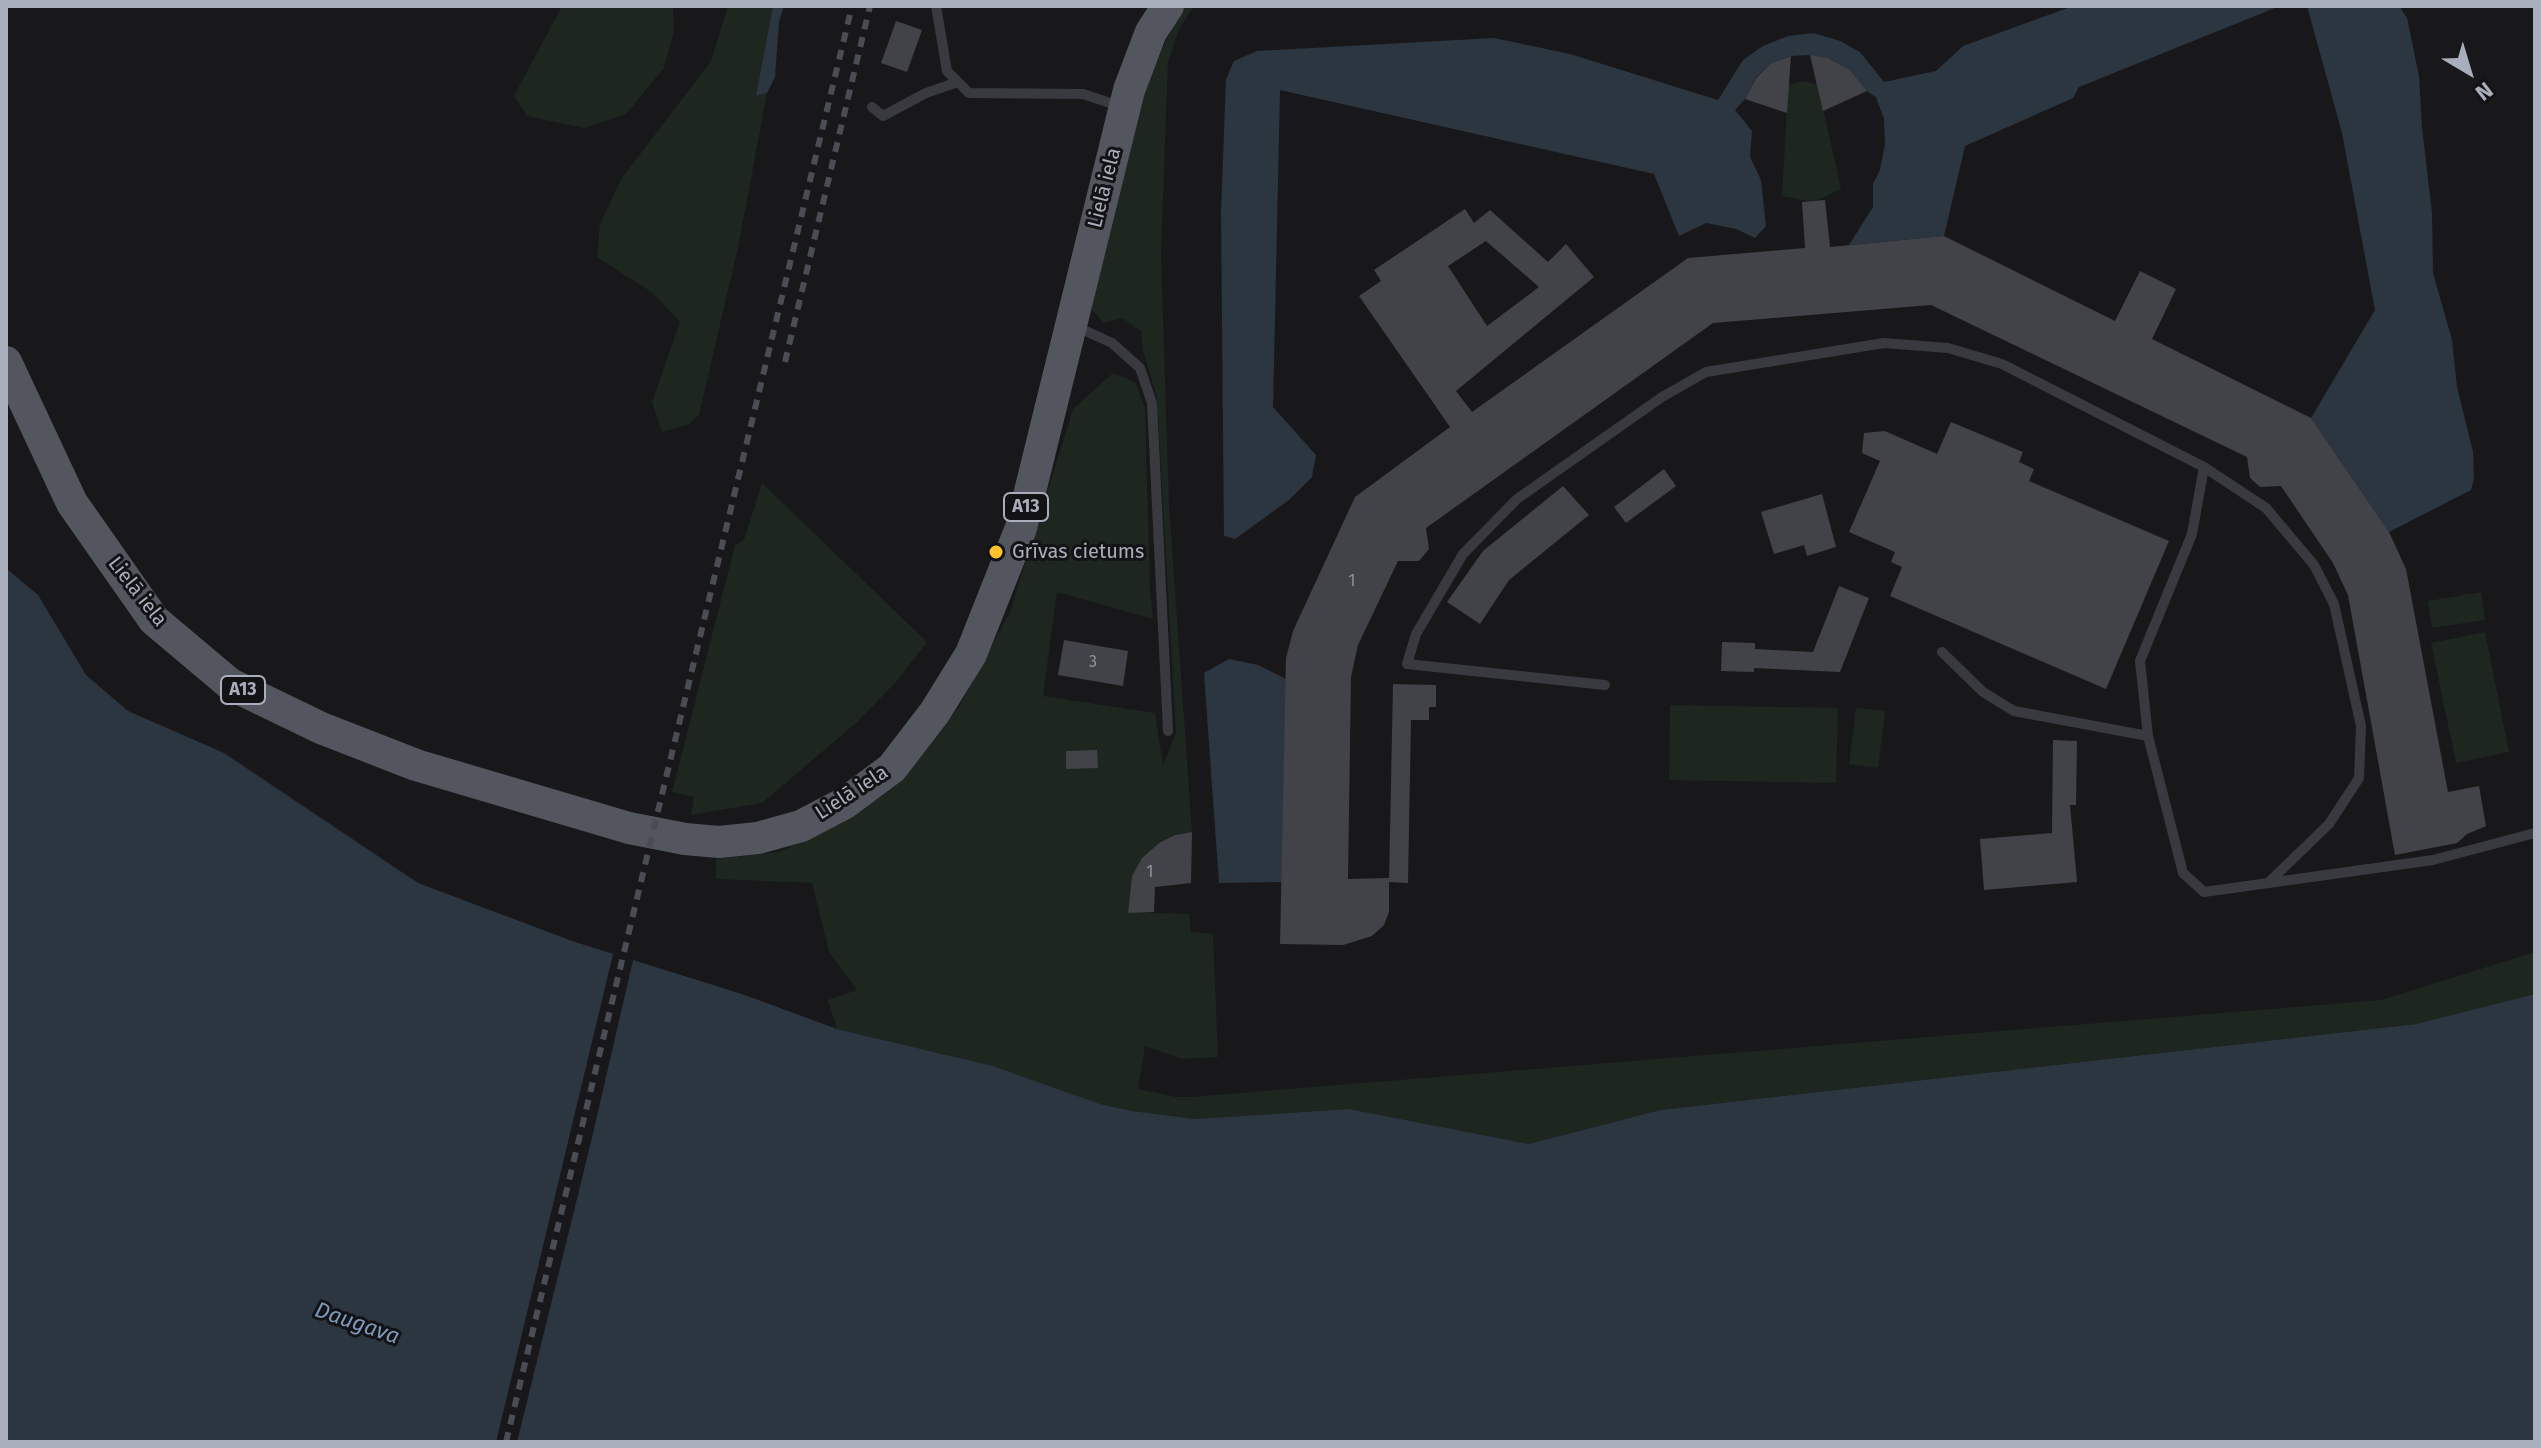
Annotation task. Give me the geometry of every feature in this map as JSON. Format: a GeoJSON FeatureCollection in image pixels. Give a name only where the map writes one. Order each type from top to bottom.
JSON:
{"type":"FeatureCollection","features":[{"type":"Feature","properties":{"kind":"main road","name":"Lielā iela"},"geometry":{"type":"LineString","coordinates":[[6,362],[72,503],[154,620],[230,684],[321,728],[416,765],[629,828],[719,842],[758,838],[801,826],[845,803],[892,768],[935,712],[971,654],[1021,528],[1124,107],[1151,32],[1168,6]]}},
{"type":"Feature","properties":{"kind":"lane"},"geometry":{"type":"LineString","coordinates":[[936,6],[947,71],[969,93],[1083,94],[1124,107]]}},
{"type":"Feature","properties":{"kind":"lane"},"geometry":{"type":"LineString","coordinates":[[872,107],[883,116],[926,93],[958,82]]}},
{"type":"Feature","properties":{"kind":"lane"},"geometry":{"type":"LineString","coordinates":[[1071,324],[1112,343],[1140,368],[1152,403],[1168,731]]}},
{"type":"Feature","properties":{"kind":"lane"},"geometry":{"type":"LineString","coordinates":[[1605,685],[1407,664],[1416,634],[1463,554],[1517,499],[1662,397],[1706,372],[1884,343],[1948,348],[2002,364],[2204,467],[2266,508],[2314,565],[2334,604],[2361,726],[2359,778],[2329,824],[2269,882]]}},
{"type":"Feature","properties":{"kind":"lane"},"geometry":{"type":"LineString","coordinates":[[2204,467],[2192,534],[2140,661],[2148,736],[2183,873],[2204,892],[2433,860],[2535,833]]}},
{"type":"Feature","properties":{"kind":"lane"},"geometry":{"type":"LineString","coordinates":[[1942,652],[1983,692],[2014,711],[2148,736]]}},
{"type":"Feature","properties":{"kind":"shaded area"},"geometry":{"type":"Polygon","coordinates":[[[562,6],[673,6],[674,31],[664,68],[626,114],[584,128],[527,116],[514,96],[562,6]]]}},
{"type":"Feature","properties":{"kind":"shaded area"},"geometry":{"type":"Polygon","coordinates":[[[728,6],[773,6],[757,96],[767,93],[739,243],[699,415],[687,425],[662,432],[652,402],[680,322],[653,293],[597,257],[600,224],[622,178],[711,61],[728,6]]]}},
{"type":"Feature","properties":{"kind":"shaded area"},"geometry":{"type":"Polygon","coordinates":[[[1186,6],[1194,6],[1179,29],[1168,62],[1161,253],[1169,505],[1192,832],[1175,835],[1159,843],[1142,858],[1132,876],[1128,912],[1189,914],[1191,932],[1213,934],[1218,1057],[1182,1059],[1145,1046],[1138,1089],[1191,1097],[2381,1000],[2535,952],[2535,994],[2416,1024],[1660,1110],[1529,1144],[1349,1109],[1195,1119],[1132,1111],[1100,1104],[993,1066],[837,1029],[828,1000],[857,990],[829,952],[812,883],[716,879],[716,859],[779,852],[840,824],[902,778],[959,707],[1010,612],[1073,409],[1113,373],[1135,382],[1145,408],[1153,619],[1057,592],[1043,696],[1155,713],[1163,765],[1176,733],[1157,398],[1143,351],[1141,331],[1122,318],[1104,323],[1092,310],[1090,297],[1142,94],[1176,19],[1186,6]]]}},
{"type":"Feature","properties":{"kind":"shaded area"},"geometry":{"type":"Polygon","coordinates":[[[1802,81],[1825,86],[1822,104],[1841,189],[1818,200],[1807,201],[1782,196],[1787,107],[1771,101],[1788,85],[1802,81]]]}},
{"type":"Feature","properties":{"kind":"shaded area"},"geometry":{"type":"Polygon","coordinates":[[[762,483],[927,642],[897,681],[857,722],[762,803],[691,815],[694,797],[672,792],[735,545],[744,540],[762,483]]]}},
{"type":"Feature","properties":{"kind":"shaded area"},"geometry":{"type":"Polygon","coordinates":[[[2481,592],[2485,620],[2432,628],[2428,601],[2481,592]]]}},
{"type":"Feature","properties":{"kind":"shaded area"},"geometry":{"type":"Polygon","coordinates":[[[2485,632],[2509,752],[2456,763],[2431,643],[2485,632]]]}},
{"type":"Feature","properties":{"kind":"shaded area"},"geometry":{"type":"Polygon","coordinates":[[[1670,705],[1838,708],[1836,783],[1669,780],[1670,705]]]}},
{"type":"Feature","properties":{"kind":"shaded area"},"geometry":{"type":"Polygon","coordinates":[[[1856,708],[1885,711],[1878,768],[1849,764],[1856,708]]]}},
{"type":"Feature","properties":{"kind":"water"},"geometry":{"type":"Polygon","coordinates":[[[773,6],[784,6],[779,22],[775,77],[767,93],[756,96],[773,6]]]}},
{"type":"Feature","properties":{"kind":"water"},"geometry":{"type":"Polygon","coordinates":[[[2073,6],[2280,6],[2079,87],[2073,98],[1965,146],[1944,236],[1849,245],[1873,207],[1873,184],[1880,170],[1885,144],[1884,119],[1876,97],[1850,70],[1828,58],[1790,56],[1771,63],[1756,77],[1745,99],[1735,110],[1752,131],[1750,157],[1761,180],[1766,226],[1755,238],[1736,229],[1706,223],[1679,236],[1654,174],[1280,90],[1273,407],[1316,455],[1312,477],[1289,500],[1235,539],[1224,536],[1221,212],[1226,79],[1234,61],[1257,51],[1494,38],[1570,54],[1718,100],[1743,60],[1763,46],[1788,36],[1814,33],[1840,41],[1860,52],[1884,82],[1936,71],[1963,46],[2073,6]]]}},
{"type":"Feature","properties":{"kind":"water"},"geometry":{"type":"Polygon","coordinates":[[[2307,6],[2399,6],[2407,18],[2419,76],[2432,213],[2433,273],[2452,340],[2457,387],[2473,452],[2474,479],[2471,490],[2389,532],[2311,418],[2375,310],[2342,133],[2307,6]]]}},
{"type":"Feature","properties":{"kind":"water","name":"Daugava"},"geometry":{"type":"Polygon","coordinates":[[[6,568],[38,595],[86,675],[128,711],[224,753],[418,883],[575,942],[742,994],[837,1029],[993,1066],[1100,1104],[1132,1111],[1195,1119],[1349,1109],[1529,1144],[1660,1110],[2416,1024],[2535,994],[2535,1442],[6,1442],[6,568]]]}},
{"type":"Feature","properties":{"kind":"water"},"geometry":{"type":"Polygon","coordinates":[[[1229,659],[1258,665],[1286,679],[1282,882],[1219,883],[1204,673],[1229,659]]]}},
{"type":"Feature","properties":{"kind":"pier"},"geometry":{"type":"Polygon","coordinates":[[[614,950],[634,956],[591,1142],[517,1442],[496,1442],[614,950]]]}},
{"type":"Feature","properties":{"kind":"building"},"geometry":{"type":"Polygon","coordinates":[[[896,21],[922,30],[907,72],[881,63],[896,21]]]}},
{"type":"Feature","properties":{"kind":"building"},"geometry":{"type":"Polygon","coordinates":[[[1810,55],[1828,58],[1850,70],[1867,91],[1823,111],[1810,55]]]}},
{"type":"Feature","properties":{"kind":"building"},"geometry":{"type":"Polygon","coordinates":[[[1791,56],[1787,113],[1745,99],[1756,78],[1771,63],[1791,56]]]}},
{"type":"Feature","properties":{"kind":"building"},"geometry":{"type":"Polygon","coordinates":[[[1825,200],[1830,247],[1944,236],[2115,321],[2140,271],[2176,289],[2152,339],[2311,418],[2389,532],[2406,569],[2448,792],[2479,786],[2486,826],[2467,834],[2457,843],[2395,855],[2348,595],[2333,563],[2281,486],[2260,487],[2250,478],[2247,457],[1931,305],[1713,323],[1426,528],[1429,549],[1419,561],[1398,561],[1358,645],[1351,677],[1348,879],[1389,878],[1389,912],[1384,925],[1372,936],[1343,945],[1280,944],[1286,658],[1293,631],[1355,497],[1450,427],[1359,296],[1381,281],[1374,270],[1465,209],[1474,223],[1490,210],[1548,262],[1566,244],[1594,277],[1456,391],[1472,412],[1688,258],[1805,248],[1802,202],[1825,200]],[[1486,241],[1448,266],[1487,326],[1539,287],[1486,241]]]}},
{"type":"Feature","properties":{"kind":"building"},"geometry":{"type":"Polygon","coordinates":[[[1951,422],[2023,452],[2019,462],[2034,469],[2029,481],[2169,541],[2106,689],[1890,596],[1902,567],[1891,562],[1895,552],[1849,532],[1880,461],[1862,453],[1864,433],[1885,431],[1937,454],[1951,422]]]}},
{"type":"Feature","properties":{"kind":"building"},"geometry":{"type":"Polygon","coordinates":[[[1664,469],[1676,486],[1626,523],[1614,507],[1664,469]]]}},
{"type":"Feature","properties":{"kind":"building"},"geometry":{"type":"Polygon","coordinates":[[[1563,486],[1589,515],[1509,580],[1480,624],[1447,602],[1483,551],[1563,486]]]}},
{"type":"Feature","properties":{"kind":"building"},"geometry":{"type":"Polygon","coordinates":[[[1822,494],[1836,547],[1807,556],[1804,545],[1774,554],[1761,512],[1822,494]]]}},
{"type":"Feature","properties":{"kind":"building"},"geometry":{"type":"Polygon","coordinates":[[[1839,586],[1869,598],[1840,672],[1754,668],[1754,672],[1721,671],[1722,642],[1755,643],[1755,649],[1813,652],[1839,586]]]}},
{"type":"Feature","properties":{"kind":"building"},"geometry":{"type":"Polygon","coordinates":[[[1064,640],[1128,651],[1123,686],[1058,675],[1064,640]]]}},
{"type":"Feature","properties":{"kind":"building"},"geometry":{"type":"Polygon","coordinates":[[[1393,684],[1436,685],[1436,707],[1429,707],[1429,720],[1411,720],[1408,883],[1389,882],[1393,684]]]}},
{"type":"Feature","properties":{"kind":"building"},"geometry":{"type":"Polygon","coordinates":[[[2053,740],[2077,741],[2076,805],[2070,805],[2077,882],[1984,890],[1980,839],[2052,833],[2053,740]]]}},
{"type":"Feature","properties":{"kind":"building"},"geometry":{"type":"Polygon","coordinates":[[[1097,750],[1098,768],[1066,769],[1066,751],[1097,750]]]}},
{"type":"Feature","properties":{"kind":"building"},"geometry":{"type":"Polygon","coordinates":[[[1192,832],[1191,883],[1155,887],[1154,912],[1128,913],[1132,876],[1142,858],[1159,843],[1175,835],[1192,832]]]}},
{"type":"Feature","properties":{"kind":"railway"},"geometry":{"type":"LineString","coordinates":[[506,1442],[852,6]]}},
{"type":"Feature","properties":{"kind":"railway"},"geometry":{"type":"LineString","coordinates":[[785,362],[870,6]]}},
{"type":"Feature","properties":{"kind":"place","name":"Grīvas cietums"},"geometry":{"type":"Point","coordinates":[996,552]}}]}
